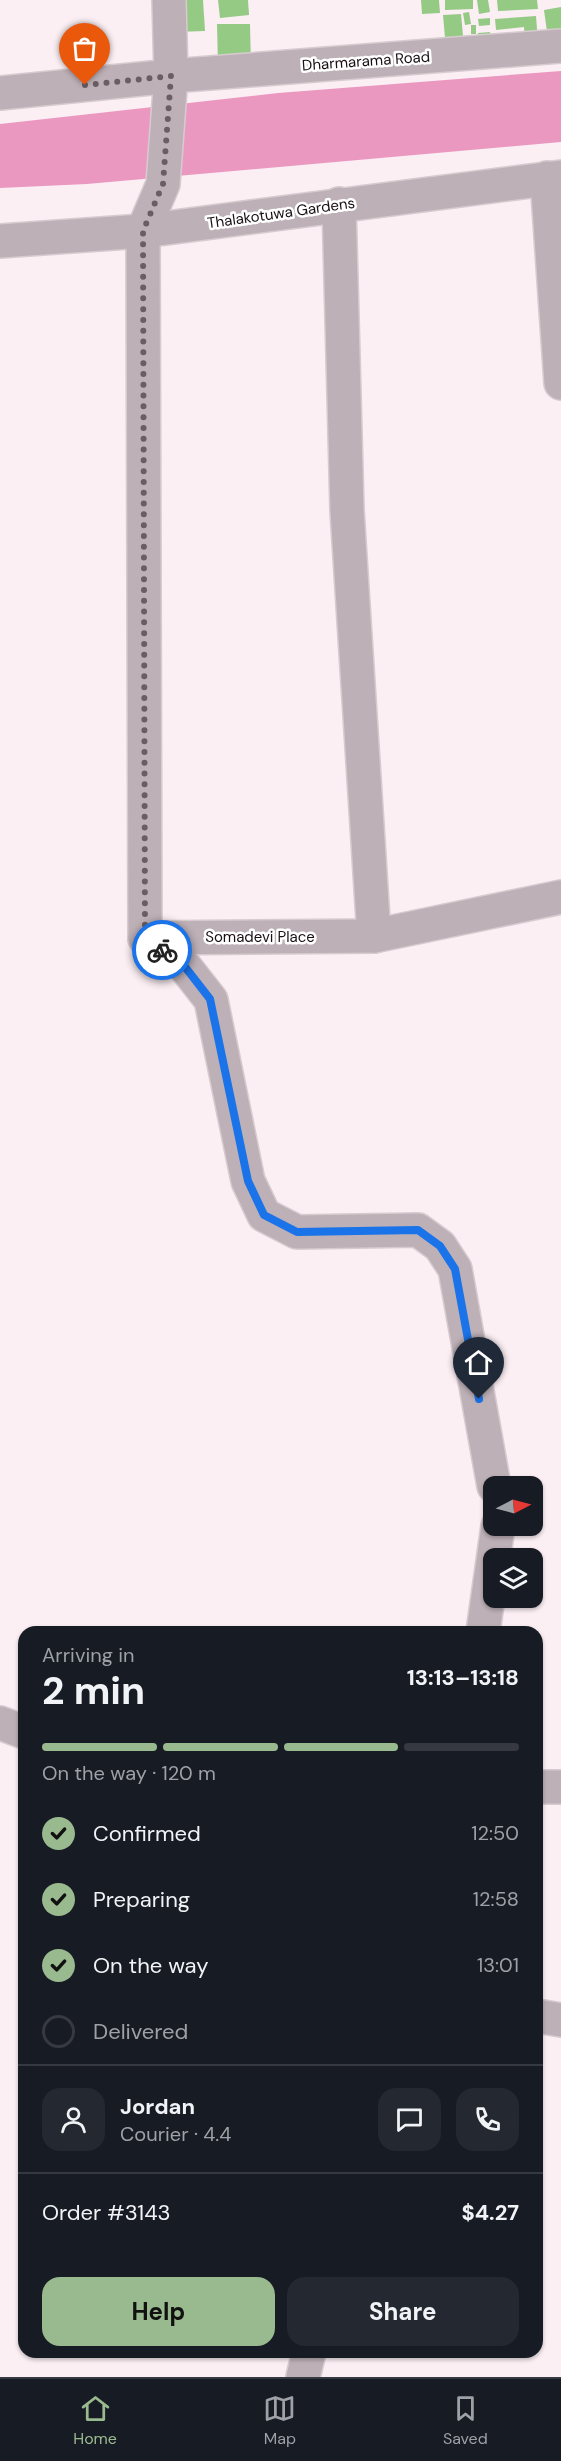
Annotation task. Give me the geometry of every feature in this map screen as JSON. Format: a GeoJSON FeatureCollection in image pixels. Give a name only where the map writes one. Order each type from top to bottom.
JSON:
{"type":"FeatureCollection","features":[{"type":"Feature","properties":{"kind":"street"},"geometry":{"type":"LineString","coordinates":[[169,0],[171,76],[163,184],[143,231],[145,938],[182,963],[210,999],[248,1181],[264,1215],[297,1232],[418,1230],[440,1246],[455,1269],[492,1476]]}},
{"type":"Feature","properties":{"kind":"street","name":"Dharmarama Road"},"geometry":{"type":"LineString","coordinates":[[0,93],[171,76],[561,46]]}},
{"type":"Feature","properties":{"kind":"street"},"geometry":{"type":"LineString","coordinates":[[554,178],[561,383]]}},
{"type":"Feature","properties":{"kind":"street","name":"Thalakotuwa Gardens"},"geometry":{"type":"LineString","coordinates":[[0,241],[143,231],[554,178]]}},
{"type":"Feature","properties":{"kind":"street"},"geometry":{"type":"LineString","coordinates":[[339,204],[347,510],[374,936]]}},
{"type":"Feature","properties":{"kind":"street","name":"Somadevi Place"},"geometry":{"type":"LineString","coordinates":[[145,938],[374,936],[561,897]]}},
{"type":"Feature","properties":{"kind":"street"},"geometry":{"type":"LineString","coordinates":[[484,1626],[497,1536]]}},
{"type":"Feature","properties":{"kind":"street"},"geometry":{"type":"LineString","coordinates":[[0,1723],[18,1730]]}},
{"type":"Feature","properties":{"kind":"street"},"geometry":{"type":"LineString","coordinates":[[543,1787],[561,1787]]}},
{"type":"Feature","properties":{"kind":"street"},"geometry":{"type":"LineString","coordinates":[[543,2017],[561,2020]]}},
{"type":"Feature","properties":{"kind":"street"},"geometry":{"type":"LineString","coordinates":[[303,2377],[308,2358]]}},
{"type":"Feature","properties":{"kind":"shaded area"},"geometry":{"type":"Polygon","coordinates":[[[561,71],[561,142],[87,184],[0,188],[0,124],[278,93],[561,71]]]}},
{"type":"Feature","properties":{"kind":"building"},"geometry":{"type":"Polygon","coordinates":[[[175,0],[203,0],[205,31],[176,32],[175,0]]]}},
{"type":"Feature","properties":{"kind":"building"},"geometry":{"type":"Polygon","coordinates":[[[218,0],[248,0],[249,15],[220,18],[218,0]]]}},
{"type":"Feature","properties":{"kind":"building"},"geometry":{"type":"Polygon","coordinates":[[[421,0],[439,0],[440,13],[422,14],[421,0]]]}},
{"type":"Feature","properties":{"kind":"building"},"geometry":{"type":"Polygon","coordinates":[[[445,0],[473,0],[473,9],[445,10],[445,0]]]}},
{"type":"Feature","properties":{"kind":"building"},"geometry":{"type":"Polygon","coordinates":[[[477,0],[488,0],[490,12],[479,14],[477,0]]]}},
{"type":"Feature","properties":{"kind":"building"},"geometry":{"type":"Polygon","coordinates":[[[497,0],[537,0],[538,9],[498,11],[497,0]]]}},
{"type":"Feature","properties":{"kind":"building"},"geometry":{"type":"Polygon","coordinates":[[[561,7],[561,37],[548,39],[544,10],[561,7]]]}},
{"type":"Feature","properties":{"kind":"building"},"geometry":{"type":"Polygon","coordinates":[[[469,12],[471,24],[465,25],[463,13],[469,12]]]}},
{"type":"Feature","properties":{"kind":"building"},"geometry":{"type":"Polygon","coordinates":[[[461,14],[464,47],[446,49],[443,15],[461,14]]]}},
{"type":"Feature","properties":{"kind":"building"},"geometry":{"type":"Polygon","coordinates":[[[536,16],[538,42],[525,43],[524,27],[496,30],[495,19],[536,16]]]}},
{"type":"Feature","properties":{"kind":"building"},"geometry":{"type":"Polygon","coordinates":[[[490,18],[490,25],[479,26],[478,19],[490,18]]]}},
{"type":"Feature","properties":{"kind":"building"},"geometry":{"type":"Polygon","coordinates":[[[217,24],[250,24],[251,66],[218,66],[217,24]]]}},
{"type":"Feature","properties":{"kind":"building"},"geometry":{"type":"Polygon","coordinates":[[[471,25],[476,25],[476,34],[471,34],[471,25]]]}},
{"type":"Feature","properties":{"kind":"building"},"geometry":{"type":"Polygon","coordinates":[[[490,32],[492,50],[478,50],[478,33],[490,32]]]}},
{"type":"Feature","properties":{"kind":"way so far"},"geometry":{"type":"LineString","coordinates":[[85,85],[171,76],[163,184],[143,231],[145,938],[162,950]]}},
{"type":"Feature","properties":{"kind":"route"},"geometry":{"type":"LineString","coordinates":[[162,950],[182,963],[210,999],[248,1181],[264,1215],[297,1232],[418,1230],[440,1246],[455,1269],[479,1399]]}}]}
